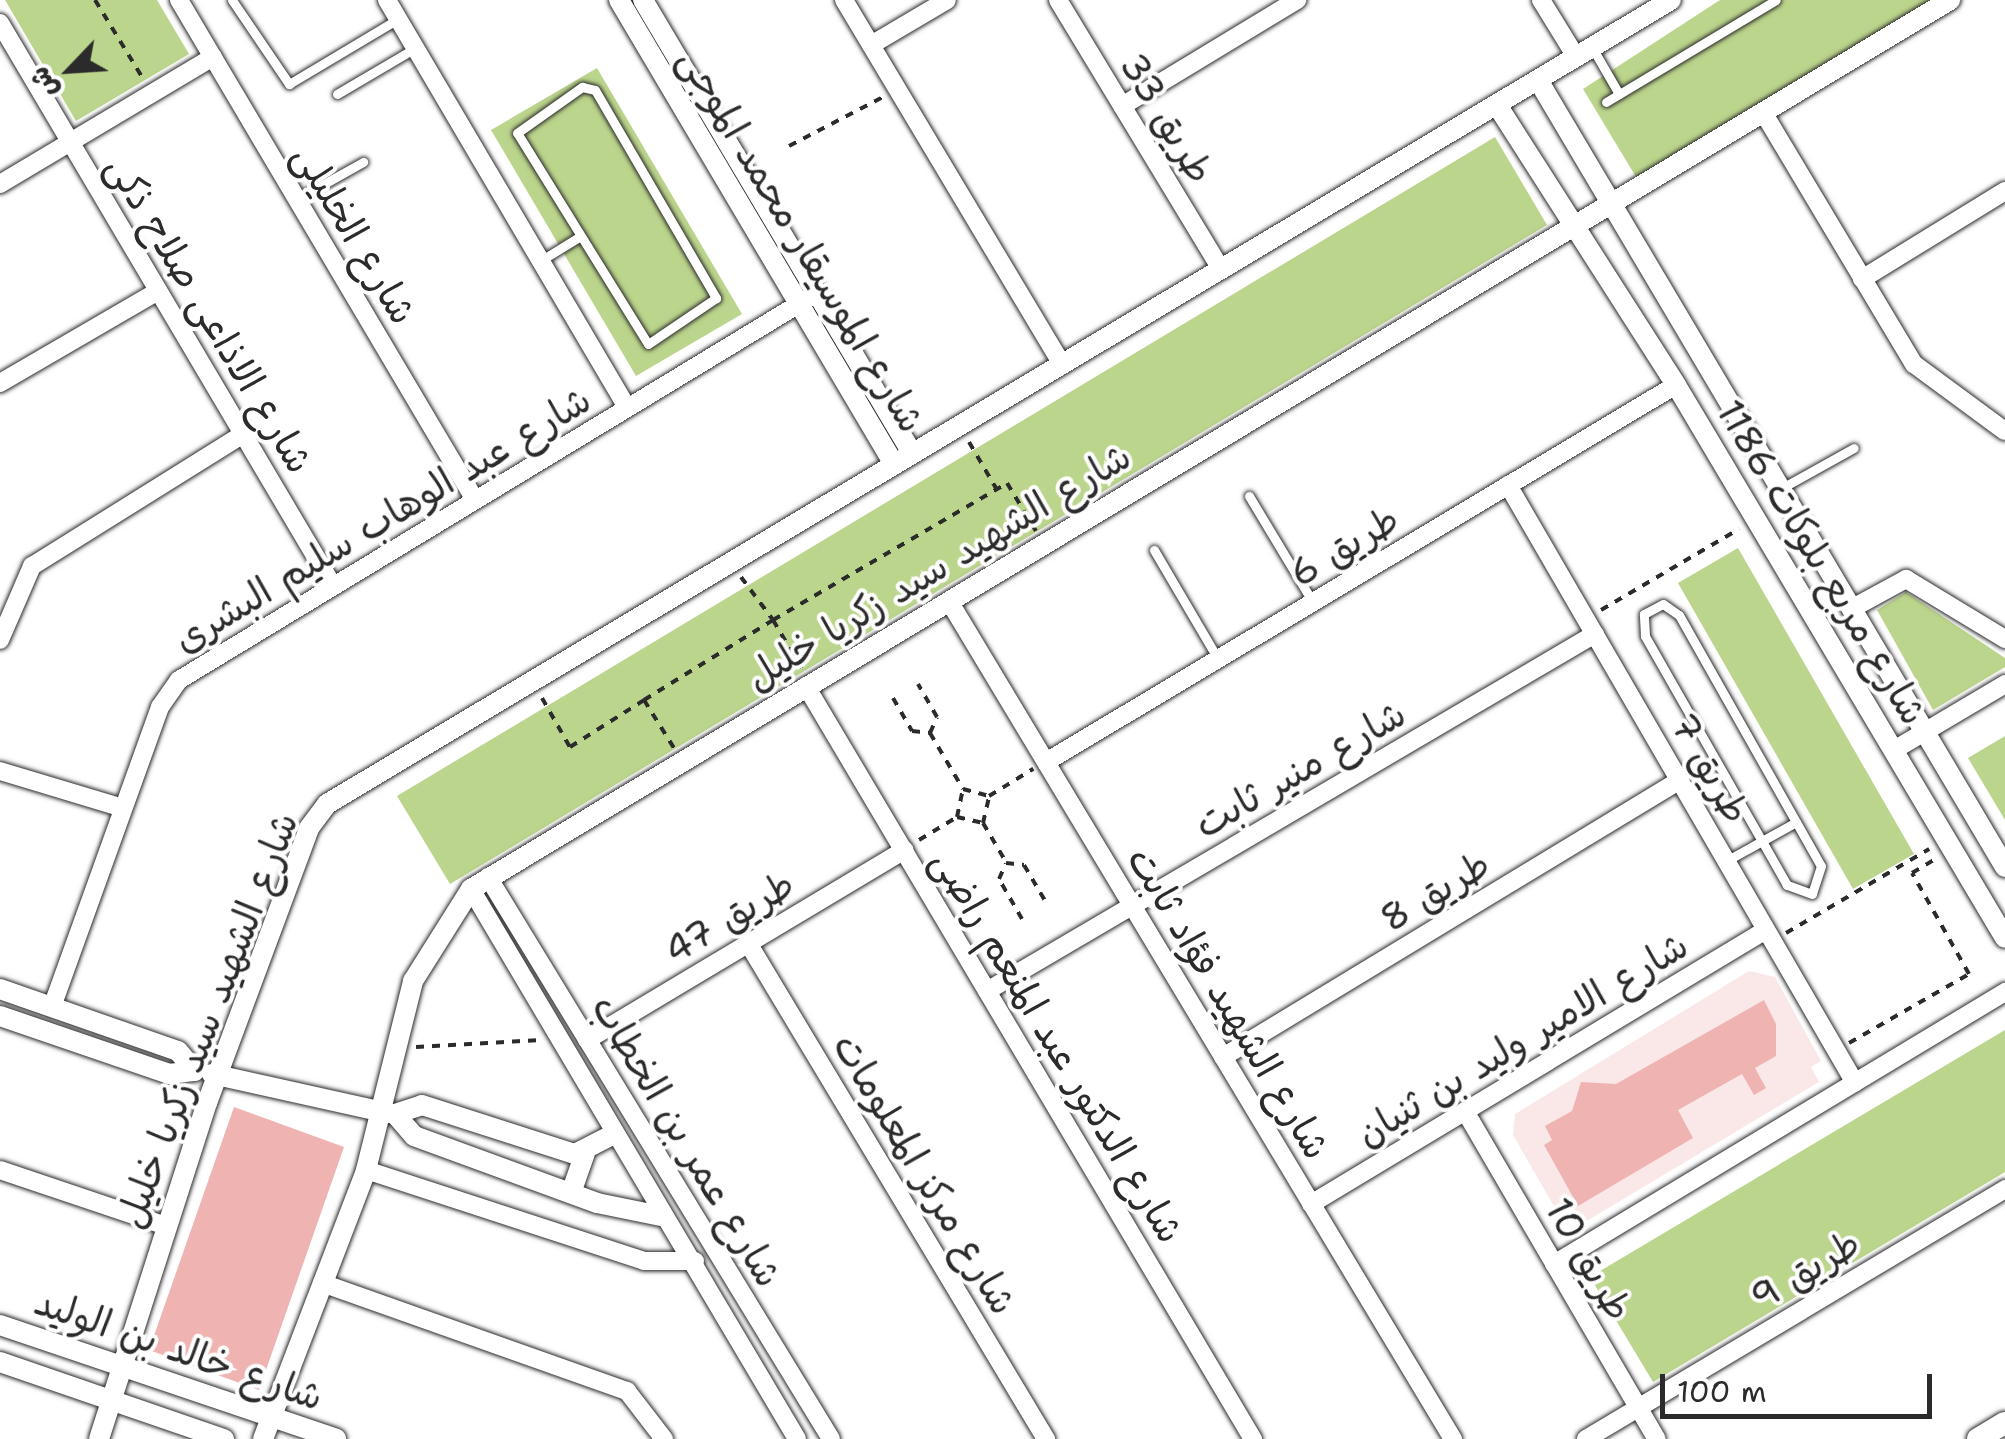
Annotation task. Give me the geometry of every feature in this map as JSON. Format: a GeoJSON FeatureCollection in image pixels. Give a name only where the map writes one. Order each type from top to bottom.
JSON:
{"type":"FeatureCollection","features":[{"type":"Feature","properties":{"kind":"main road"},"geometry":{"type":"LineString","coordinates":[[1978,1439],[2005,1422]]}},
{"type":"Feature","properties":{"kind":"street","name":"شارع الخليلى"},"geometry":{"type":"LineString","coordinates":[[179,0],[475,500]]}},
{"type":"Feature","properties":{"kind":"street"},"geometry":{"type":"LineString","coordinates":[[387,0],[627,408]]}},
{"type":"Feature","properties":{"kind":"street","name":"شارع الموسيقار محمد الموجى"},"geometry":{"type":"LineString","coordinates":[[619,0],[808,298],[903,458]]}},
{"type":"Feature","properties":{"kind":"street","name":"شارع الموسيقار محمد الموجى"},"geometry":{"type":"LineString","coordinates":[[643,0],[808,298]]}},
{"type":"Feature","properties":{"kind":"street"},"geometry":{"type":"LineString","coordinates":[[844,0],[1062,364]]}},
{"type":"Feature","properties":{"kind":"street"},"geometry":{"type":"LineString","coordinates":[[871,45],[947,0]]}},
{"type":"Feature","properties":{"kind":"street","name":"طريق 33"},"geometry":{"type":"LineString","coordinates":[[1058,0],[1221,269]]}},
{"type":"Feature","properties":{"kind":"street"},"geometry":{"type":"LineString","coordinates":[[1122,106],[1297,0]]}},
{"type":"Feature","properties":{"kind":"street"},"geometry":{"type":"LineString","coordinates":[[1541,0],[1584,52]]}},
{"type":"Feature","properties":{"kind":"street","name":"شارع الشهيد سيد زكريا خليل"},"geometry":{"type":"LineString","coordinates":[[99,1439],[118,1366],[166,1226],[317,816],[532,680],[1672,0]]}},
{"type":"Feature","properties":{"kind":"street","name":"شارع الشهيد سيد زكريا خليل"},"geometry":{"type":"LineString","coordinates":[[263,1439],[386,1112],[394,1048],[424,955],[470,889],[1950,0]]}},
{"type":"Feature","properties":{"kind":"street","name":"شارع الاذاعى صلاح ذكى"},"geometry":{"type":"LineString","coordinates":[[0,23],[333,586]]}},
{"type":"Feature","properties":{"kind":"street"},"geometry":{"type":"LineString","coordinates":[[0,184],[213,57]]}},
{"type":"Feature","properties":{"kind":"street","name":"شارع مربع بلوكات 1186"},"geometry":{"type":"LineString","coordinates":[[1538,80],[1608,204],[2005,867]]}},
{"type":"Feature","properties":{"kind":"street","name":"شارع مربع بلوكات 1186"},"geometry":{"type":"LineString","coordinates":[[1497,104],[1571,226],[1676,385],[2005,938]]}},
{"type":"Feature","properties":{"kind":"street"},"geometry":{"type":"LineString","coordinates":[[1763,112],[1920,372],[2005,432]]}},
{"type":"Feature","properties":{"kind":"street"},"geometry":{"type":"LineString","coordinates":[[1862,279],[2005,191]]}},
{"type":"Feature","properties":{"kind":"street"},"geometry":{"type":"LineString","coordinates":[[0,383],[158,291]]}},
{"type":"Feature","properties":{"kind":"street","name":"شارع عبد الوهاب سليم البشرى"},"geometry":{"type":"LineString","coordinates":[[52,1007],[123,808],[173,686],[808,298]]}},
{"type":"Feature","properties":{"kind":"street","name":"طريق 6"},"geometry":{"type":"LineString","coordinates":[[1046,762],[1676,385]]}},
{"type":"Feature","properties":{"kind":"street"},"geometry":{"type":"LineString","coordinates":[[0,640],[32,566],[243,434]]}},
{"type":"Feature","properties":{"kind":"street","name":"طريق 7"},"geometry":{"type":"LineString","coordinates":[[1508,485],[1854,1082]]}},
{"type":"Feature","properties":{"kind":"street"},"geometry":{"type":"LineString","coordinates":[[1850,609],[1906,579],[2005,640]]}},
{"type":"Feature","properties":{"kind":"street","name":"شارع الشهيد فؤاد ثابت"},"geometry":{"type":"LineString","coordinates":[[948,601],[1453,1439]]}},
{"type":"Feature","properties":{"kind":"street","name":"شارع منير ثابت"},"geometry":{"type":"LineString","coordinates":[[987,991],[1590,627]]}},
{"type":"Feature","properties":{"kind":"street"},"geometry":{"type":"LineString","coordinates":[[1894,750],[2005,684]]}},
{"type":"Feature","properties":{"kind":"street","name":"شارع الدكتور عبد المنعم راضى"},"geometry":{"type":"LineString","coordinates":[[809,685],[1253,1439]]}},
{"type":"Feature","properties":{"kind":"street"},"geometry":{"type":"LineString","coordinates":[[0,771],[123,808]]}},
{"type":"Feature","properties":{"kind":"street","name":"طريق 8"},"geometry":{"type":"LineString","coordinates":[[1223,1057],[1680,780]]}},
{"type":"Feature","properties":{"kind":"street","name":"طريق 47"},"geometry":{"type":"LineString","coordinates":[[587,1040],[904,850]]}},
{"type":"Feature","properties":{"kind":"street","name":"شارع عمر بن الخطاب"},"geometry":{"type":"LineString","coordinates":[[488,877],[831,1439]]}},
{"type":"Feature","properties":{"kind":"street","name":"شارع عمر بن الخطاب"},"geometry":{"type":"LineString","coordinates":[[470,889],[612,1135],[797,1439]]}},
{"type":"Feature","properties":{"kind":"street","name":"شارع الامير وليد بن ثنيان"},"geometry":{"type":"LineString","coordinates":[[1311,1204],[1769,935]]}},
{"type":"Feature","properties":{"kind":"street","name":"شارع مركز المعلومات"},"geometry":{"type":"LineString","coordinates":[[748,943],[1046,1439]]}},
{"type":"Feature","properties":{"kind":"street"},"geometry":{"type":"LineString","coordinates":[[0,989],[178,1051],[195,1071]]}},
{"type":"Feature","properties":{"kind":"street"},"geometry":{"type":"LineString","coordinates":[[1554,1264],[2005,992]]}},
{"type":"Feature","properties":{"kind":"street"},"geometry":{"type":"LineString","coordinates":[[0,1016],[169,1074],[195,1071],[386,1112],[422,1105],[584,1153]]}},
{"type":"Feature","properties":{"kind":"street","name":"طريق 10"},"geometry":{"type":"LineString","coordinates":[[1465,1111],[1657,1439]]}},
{"type":"Feature","properties":{"kind":"street"},"geometry":{"type":"LineString","coordinates":[[386,1112],[407,1132],[570,1194],[661,1216],[685,1202]]}},
{"type":"Feature","properties":{"kind":"street"},"geometry":{"type":"LineString","coordinates":[[570,1194],[584,1153],[612,1135]]}},
{"type":"Feature","properties":{"kind":"street"},"geometry":{"type":"LineString","coordinates":[[0,1170],[166,1226]]}},
{"type":"Feature","properties":{"kind":"street"},"geometry":{"type":"LineString","coordinates":[[366,1170],[644,1261],[690,1264],[714,1250]]}},
{"type":"Feature","properties":{"kind":"street","name":"طريق 9"},"geometry":{"type":"LineString","coordinates":[[1586,1439],[2005,1189]]}},
{"type":"Feature","properties":{"kind":"street"},"geometry":{"type":"LineString","coordinates":[[322,1283],[626,1392],[664,1439]]}},
{"type":"Feature","properties":{"kind":"street","name":"شارع خالد بن الوليد"},"geometry":{"type":"LineString","coordinates":[[0,1324],[336,1439]]}},
{"type":"Feature","properties":{"kind":"street","name":"شارع خالد بن الوليد"},"geometry":{"type":"LineString","coordinates":[[0,1362],[224,1439]]}},
{"type":"Feature","properties":{"kind":"lane"},"geometry":{"type":"LineString","coordinates":[[232,0],[289,84],[398,19]]}},
{"type":"Feature","properties":{"kind":"lane"},"geometry":{"type":"LineString","coordinates":[[1606,102],[1776,0]]}},
{"type":"Feature","properties":{"kind":"lane"},"geometry":{"type":"LineString","coordinates":[[337,94],[415,48]]}},
{"type":"Feature","properties":{"kind":"lane"},"geometry":{"type":"LineString","coordinates":[[1584,52],[1619,94]]}},
{"type":"Feature","properties":{"kind":"lane"},"geometry":{"type":"LineString","coordinates":[[587,85],[715,306],[644,343],[579,237],[517,129],[587,85]]}},
{"type":"Feature","properties":{"kind":"lane"},"geometry":{"type":"LineString","coordinates":[[297,199],[363,162]]}},
{"type":"Feature","properties":{"kind":"lane"},"geometry":{"type":"LineString","coordinates":[[540,261],[579,237]]}},
{"type":"Feature","properties":{"kind":"lane"},"geometry":{"type":"LineString","coordinates":[[1779,490],[1854,448]]}},
{"type":"Feature","properties":{"kind":"lane"},"geometry":{"type":"LineString","coordinates":[[1250,496],[1313,602]]}},
{"type":"Feature","properties":{"kind":"lane"},"geometry":{"type":"LineString","coordinates":[[1154,550],[1218,658]]}},
{"type":"Feature","properties":{"kind":"lane"},"geometry":{"type":"LineString","coordinates":[[1650,608],[1679,616],[1796,822],[1823,872],[1812,894],[1792,891],[1645,636],[1650,608]]}},
{"type":"Feature","properties":{"kind":"lane"},"geometry":{"type":"LineString","coordinates":[[1726,861],[1796,822]]}},
{"type":"Feature","properties":{"kind":"path"},"geometry":{"type":"LineString","coordinates":[[95,0],[152,94]]}},
{"type":"Feature","properties":{"kind":"path"},"geometry":{"type":"LineString","coordinates":[[789,146],[898,89]]}},
{"type":"Feature","properties":{"kind":"path"},"geometry":{"type":"LineString","coordinates":[[958,425],[997,490]]}},
{"type":"Feature","properties":{"kind":"path"},"geometry":{"type":"LineString","coordinates":[[532,680],[570,747],[773,620],[1007,484],[1044,544]]}},
{"type":"Feature","properties":{"kind":"path"},"geometry":{"type":"LineString","coordinates":[[1590,627],[1756,520]]}},
{"type":"Feature","properties":{"kind":"path"},"geometry":{"type":"LineString","coordinates":[[730,561],[773,620],[809,685]]}},
{"type":"Feature","properties":{"kind":"path"},"geometry":{"type":"LineString","coordinates":[[918,684],[937,717],[930,732]]}},
{"type":"Feature","properties":{"kind":"path"},"geometry":{"type":"LineString","coordinates":[[893,698],[912,731],[930,732]]}},
{"type":"Feature","properties":{"kind":"path"},"geometry":{"type":"LineString","coordinates":[[644,700],[682,761]]}},
{"type":"Feature","properties":{"kind":"path"},"geometry":{"type":"LineString","coordinates":[[930,732],[963,789],[957,817]]}},
{"type":"Feature","properties":{"kind":"path"},"geometry":{"type":"LineString","coordinates":[[963,789],[989,796],[1046,762]]}},
{"type":"Feature","properties":{"kind":"path"},"geometry":{"type":"LineString","coordinates":[[989,796],[983,822],[1006,864]]}},
{"type":"Feature","properties":{"kind":"path"},"geometry":{"type":"LineString","coordinates":[[904,850],[957,817],[983,822]]}},
{"type":"Feature","properties":{"kind":"path"},"geometry":{"type":"LineString","coordinates":[[1769,935],[1950,844]]}},
{"type":"Feature","properties":{"kind":"path"},"geometry":{"type":"LineString","coordinates":[[1836,1051],[1968,974],[1912,873],[1950,844]]}},
{"type":"Feature","properties":{"kind":"path"},"geometry":{"type":"LineString","coordinates":[[1006,864],[1024,865],[1046,904]]}},
{"type":"Feature","properties":{"kind":"path"},"geometry":{"type":"LineString","coordinates":[[1006,864],[999,879],[1022,919]]}},
{"type":"Feature","properties":{"kind":"path"},"geometry":{"type":"LineString","coordinates":[[394,1048],[556,1039]]}},
{"type":"Feature","properties":{"kind":"shaded area"},"geometry":{"type":"Polygon","coordinates":[[[1749,971],[1775,977],[1821,1061],[1811,1067],[1819,1082],[1585,1222],[1559,1215],[1513,1135],[1515,1114],[1749,971]]]}},
{"type":"Feature","properties":{"kind":"green space"},"geometry":{"type":"Polygon","coordinates":[[[5,0],[157,0],[189,54],[76,121],[5,0]]]}},
{"type":"Feature","properties":{"kind":"green space"},"geometry":{"type":"Polygon","coordinates":[[[1720,0],[1948,0],[1636,177],[1583,89],[1720,0]]]}},
{"type":"Feature","properties":{"kind":"green space"},"geometry":{"type":"Polygon","coordinates":[[[597,68],[742,314],[636,376],[491,130],[597,68]]]}},
{"type":"Feature","properties":{"kind":"green space"},"geometry":{"type":"Polygon","coordinates":[[[1495,137],[1547,225],[450,884],[397,796],[1495,137]]]}},
{"type":"Feature","properties":{"kind":"green space"},"geometry":{"type":"Polygon","coordinates":[[[1738,548],[1914,854],[1853,889],[1678,583],[1738,548]]]}},
{"type":"Feature","properties":{"kind":"green space"},"geometry":{"type":"Polygon","coordinates":[[[1906,592],[2005,658],[2005,667],[1933,710],[1877,610],[1906,592]]]}},
{"type":"Feature","properties":{"kind":"green space"},"geometry":{"type":"Polygon","coordinates":[[[2005,736],[2005,820],[1968,758],[2005,736]]]}},
{"type":"Feature","properties":{"kind":"green space"},"geometry":{"type":"Polygon","coordinates":[[[2005,1030],[2005,1172],[1653,1382],[1590,1277],[2005,1030]]]}},
{"type":"Feature","properties":{"kind":"building"},"geometry":{"type":"Polygon","coordinates":[[[1764,1000],[1776,1024],[1776,1056],[1755,1068],[1766,1088],[1754,1095],[1742,1074],[1678,1110],[1693,1138],[1578,1206],[1544,1145],[1552,1140],[1545,1126],[1572,1111],[1581,1082],[1616,1084],[1764,1000]]]}},
{"type":"Feature","properties":{"kind":"building"},"geometry":{"type":"Polygon","coordinates":[[[234,1107],[344,1147],[259,1390],[149,1350],[234,1107]]]}}]}
